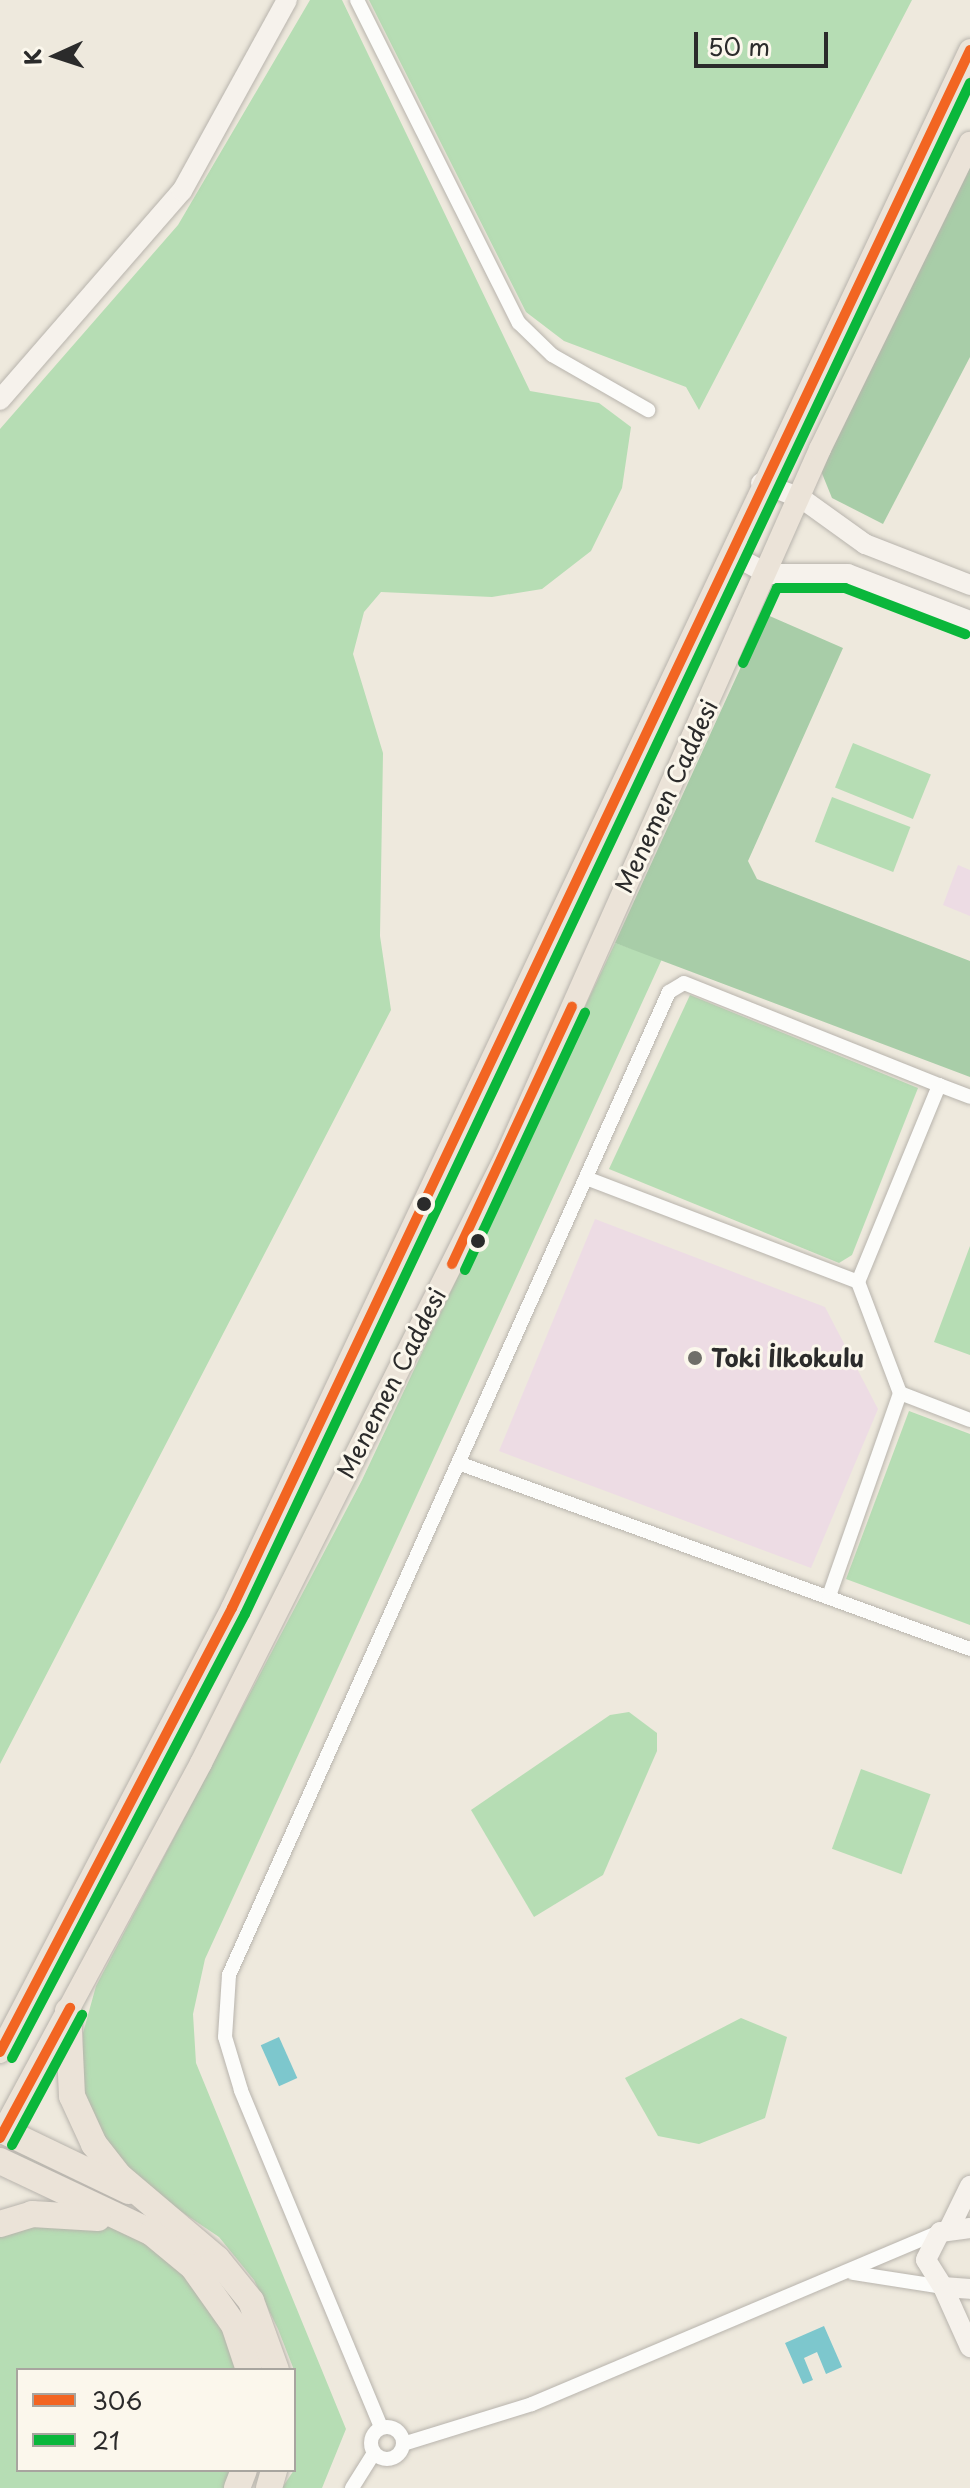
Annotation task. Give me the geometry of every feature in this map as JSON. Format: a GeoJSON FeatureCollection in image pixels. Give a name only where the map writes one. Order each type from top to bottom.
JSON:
{"type":"FeatureCollection","features":[{"type":"Feature","properties":{"kind":"highway"},"geometry":{"type":"LineString","coordinates":[[68,2011],[72,2096],[94,2144],[144,2196],[217,2259],[251,2301],[275,2368]]}},
{"type":"Feature","properties":{"kind":"highway"},"geometry":{"type":"LineString","coordinates":[[1,2132],[144,2196]]}},
{"type":"Feature","properties":{"kind":"highway"},"geometry":{"type":"LineString","coordinates":[[0,2161],[117,2221],[152,2233],[211,2285],[248,2368]]}},
{"type":"Feature","properties":{"kind":"highway"},"geometry":{"type":"LineString","coordinates":[[0,2224],[32,2214],[117,2221]]}},
{"type":"Feature","properties":{"kind":"main road"},"geometry":{"type":"LineString","coordinates":[[0,400],[182,191],[287,0]]}},
{"type":"Feature","properties":{"kind":"main road","name":"Menemen Caddesi"},"geometry":{"type":"LineString","coordinates":[[0,2052],[232,1608],[731,554],[761,483],[970,50]]}},
{"type":"Feature","properties":{"kind":"main road","name":"Menemen Caddesi"},"geometry":{"type":"LineString","coordinates":[[1,2132],[68,2011],[501,1167],[801,498],[970,143]]}},
{"type":"Feature","properties":{"kind":"main road"},"geometry":{"type":"LineString","coordinates":[[761,483],[801,498],[865,544],[970,585]]}},
{"type":"Feature","properties":{"kind":"main road"},"geometry":{"type":"LineString","coordinates":[[731,554],[768,574],[848,574],[970,621]]}},
{"type":"Feature","properties":{"kind":"main road"},"geometry":{"type":"LineString","coordinates":[[970,2186],[953,2229],[926,2260],[943,2287],[970,2347]]}},
{"type":"Feature","properties":{"kind":"main road"},"geometry":{"type":"LineString","coordinates":[[943,2287],[970,2289]]}},
{"type":"Feature","properties":{"kind":"street"},"geometry":{"type":"LineString","coordinates":[[357,0],[519,323],[552,355],[648,410]]}},
{"type":"Feature","properties":{"kind":"street"},"geometry":{"type":"LineString","coordinates":[[381,2427],[241,2090],[223,2010],[235,1961],[461,1464],[669,992],[684,983],[970,1097]]}},
{"type":"Feature","properties":{"kind":"street"},"geometry":{"type":"LineString","coordinates":[[829,1596],[900,1393],[858,1282],[939,1085]]}},
{"type":"Feature","properties":{"kind":"street"},"geometry":{"type":"LineString","coordinates":[[586,1178],[858,1282]]}},
{"type":"Feature","properties":{"kind":"street"},"geometry":{"type":"LineString","coordinates":[[900,1393],[970,1420]]}},
{"type":"Feature","properties":{"kind":"street"},"geometry":{"type":"LineString","coordinates":[[461,1464],[970,1649]]}},
{"type":"Feature","properties":{"kind":"street"},"geometry":{"type":"LineString","coordinates":[[374,2453],[394,2458],[403,2444],[532,2404],[953,2229]]}},
{"type":"Feature","properties":{"kind":"street"},"geometry":{"type":"LineString","coordinates":[[848,2273],[943,2287]]}},
{"type":"Feature","properties":{"kind":"street"},"geometry":{"type":"LineString","coordinates":[[381,2427],[396,2429],[403,2444]]}},
{"type":"Feature","properties":{"kind":"street"},"geometry":{"type":"LineString","coordinates":[[352,2488],[374,2453],[371,2438],[381,2427]]}},
{"type":"Feature","properties":{"kind":"shaded area"},"geometry":{"type":"Polygon","coordinates":[[[958,865],[970,870],[970,916],[943,905],[958,865]]]}},
{"type":"Feature","properties":{"kind":"shaded area","name":"Toki İlkokulu"},"geometry":{"type":"Polygon","coordinates":[[[595,1219],[825,1307],[878,1409],[811,1568],[499,1451],[595,1219]]]}},
{"type":"Feature","properties":{"kind":"green space"},"geometry":{"type":"Polygon","coordinates":[[[310,0],[342,0],[530,391],[599,403],[631,427],[622,488],[591,551],[542,589],[492,597],[381,592],[364,612],[353,654],[383,753],[380,936],[391,1010],[0,1764],[0,429],[178,225],[310,0]]]}},
{"type":"Feature","properties":{"kind":"green space"},"geometry":{"type":"Polygon","coordinates":[[[369,0],[912,0],[699,410],[686,387],[564,341],[526,312],[369,0]]]}},
{"type":"Feature","properties":{"kind":"green space"},"geometry":{"type":"Polygon","coordinates":[[[970,152],[970,357],[883,524],[832,498],[821,471],[970,152]]]}},
{"type":"Feature","properties":{"kind":"green space"},"geometry":{"type":"Polygon","coordinates":[[[765,614],[843,648],[748,861],[757,879],[970,961],[970,1077],[615,943],[765,614]]]}},
{"type":"Feature","properties":{"kind":"green space"},"geometry":{"type":"Polygon","coordinates":[[[853,743],[931,774],[913,819],[835,788],[853,743]]]}},
{"type":"Feature","properties":{"kind":"green space"},"geometry":{"type":"Polygon","coordinates":[[[832,797],[910,827],[893,872],[815,842],[832,797]]]}},
{"type":"Feature","properties":{"kind":"green space"},"geometry":{"type":"Polygon","coordinates":[[[615,943],[662,959],[205,1959],[193,2014],[196,2063],[346,2429],[322,2488],[282,2488],[293,2472],[296,2472],[296,2368],[293,2368],[254,2280],[219,2237],[136,2181],[90,2120],[81,2089],[83,2033],[96,1986],[362,1480],[615,943]]]}},
{"type":"Feature","properties":{"kind":"green space"},"geometry":{"type":"Polygon","coordinates":[[[690,995],[918,1088],[852,1255],[839,1263],[609,1169],[690,995]]]}},
{"type":"Feature","properties":{"kind":"green space"},"geometry":{"type":"Polygon","coordinates":[[[970,1246],[970,1355],[934,1342],[970,1246]]]}},
{"type":"Feature","properties":{"kind":"green space"},"geometry":{"type":"Polygon","coordinates":[[[909,1411],[970,1434],[970,1625],[846,1579],[909,1411]]]}},
{"type":"Feature","properties":{"kind":"green space"},"geometry":{"type":"Polygon","coordinates":[[[629,1712],[657,1733],[657,1751],[603,1875],[534,1917],[471,1810],[610,1715],[629,1712]]]}},
{"type":"Feature","properties":{"kind":"green space"},"geometry":{"type":"Polygon","coordinates":[[[861,1769],[931,1794],[901,1874],[832,1849],[861,1769]]]}},
{"type":"Feature","properties":{"kind":"green space"},"geometry":{"type":"Polygon","coordinates":[[[741,2018],[787,2037],[765,2118],[699,2144],[658,2136],[625,2078],[741,2018]]]}},
{"type":"Feature","properties":{"kind":"green space"},"geometry":{"type":"Polygon","coordinates":[[[117,2221],[193,2267],[248,2368],[16,2368],[16,2472],[243,2472],[237,2488],[0,2488],[0,2224],[117,2221]]]}},
{"type":"Feature","properties":{"kind":"water"},"geometry":{"type":"Polygon","coordinates":[[[279,2037],[297,2078],[279,2086],[261,2045],[279,2037]]]}},
{"type":"Feature","properties":{"kind":"water"},"geometry":{"type":"Polygon","coordinates":[[[824,2326],[842,2367],[826,2374],[817,2352],[804,2358],[813,2380],[803,2384],[785,2343],[824,2326]]]}},
{"type":"Feature","properties":{"kind":"transit line","name":"306"},"geometry":{"type":"LineString","coordinates":[[0,2052],[232,1608],[970,50]]}},
{"type":"Feature","properties":{"kind":"transit line","name":"21"},"geometry":{"type":"LineString","coordinates":[[12,2058],[245,1614],[970,83]]}},
{"type":"Feature","properties":{"kind":"transit line","name":"21"},"geometry":{"type":"LineString","coordinates":[[743,663],[777,588],[845,588],[965,634]]}},
{"type":"Feature","properties":{"kind":"transit line","name":"306"},"geometry":{"type":"LineString","coordinates":[[452,1264],[572,1007]]}},
{"type":"Feature","properties":{"kind":"transit line","name":"21"},"geometry":{"type":"LineString","coordinates":[[465,1270],[585,1013]]}},
{"type":"Feature","properties":{"kind":"transit line","name":"306"},"geometry":{"type":"LineString","coordinates":[[0,2138],[70,2008]]}},
{"type":"Feature","properties":{"kind":"transit line","name":"21"},"geometry":{"type":"LineString","coordinates":[[12,2145],[82,2015]]}},
{"type":"Feature","properties":{"kind":"place","name":"Toki İlkokulu"},"geometry":{"type":"Point","coordinates":[695,1358]}}]}
